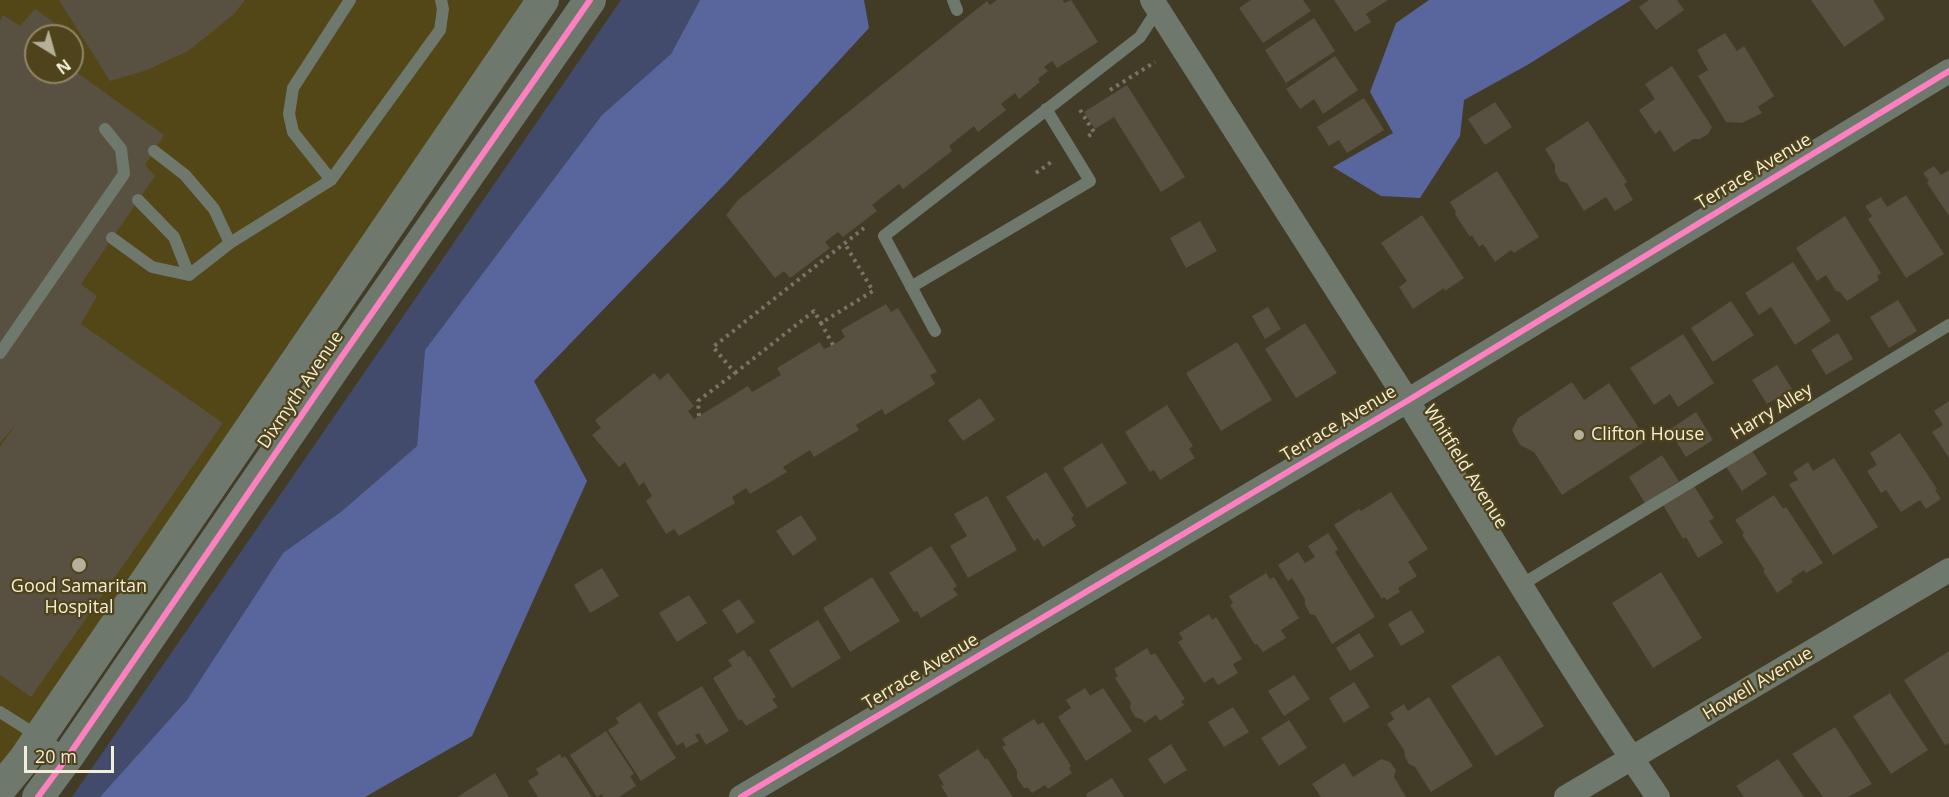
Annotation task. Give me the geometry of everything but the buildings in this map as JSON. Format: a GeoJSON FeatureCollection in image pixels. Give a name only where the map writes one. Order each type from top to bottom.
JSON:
{"type":"FeatureCollection","features":[{"type":"Feature","properties":{"kind":"street","name":"Dixmyth Avenue"},"geometry":{"type":"LineString","coordinates":[[0,789],[23,761],[543,0]]}},
{"type":"Feature","properties":{"kind":"street","name":"Dixmyth Avenue"},"geometry":{"type":"LineString","coordinates":[[38,797],[591,0]]}},
{"type":"Feature","properties":{"kind":"street","name":"Whitfield Avenue"},"geometry":{"type":"LineString","coordinates":[[1160,3],[1521,585],[1631,759],[1658,797]]}},
{"type":"Feature","properties":{"kind":"street","name":"Terrace Avenue"},"geometry":{"type":"LineString","coordinates":[[741,797],[1407,401],[1949,71]]}},
{"type":"Feature","properties":{"kind":"street","name":"Howell Avenue"},"geometry":{"type":"LineString","coordinates":[[1566,797],[1949,570]]}},
{"type":"Feature","properties":{"kind":"lane"},"geometry":{"type":"LineString","coordinates":[[331,180],[293,132],[289,114],[292,88],[350,0]]}},
{"type":"Feature","properties":{"kind":"lane"},"geometry":{"type":"LineString","coordinates":[[189,275],[230,243],[331,180],[440,30],[443,9],[441,0]]}},
{"type":"Feature","properties":{"kind":"lane"},"geometry":{"type":"LineString","coordinates":[[935,331],[884,236],[1140,37],[1160,3]]}},
{"type":"Feature","properties":{"kind":"lane"},"geometry":{"type":"LineString","coordinates":[[911,287],[1090,181],[1046,109]]}},
{"type":"Feature","properties":{"kind":"lane"},"geometry":{"type":"LineString","coordinates":[[0,353],[124,174],[122,149],[105,129]]}},
{"type":"Feature","properties":{"kind":"lane"},"geometry":{"type":"LineString","coordinates":[[154,152],[184,175],[214,208],[230,243]]}},
{"type":"Feature","properties":{"kind":"lane"},"geometry":{"type":"LineString","coordinates":[[138,200],[174,237],[189,275]]}},
{"type":"Feature","properties":{"kind":"lane"},"geometry":{"type":"LineString","coordinates":[[112,238],[152,267],[189,275]]}},
{"type":"Feature","properties":{"kind":"lane","name":"Harry Alley"},"geometry":{"type":"LineString","coordinates":[[1521,585],[1949,325]]}},
{"type":"Feature","properties":{"kind":"lane"},"geometry":{"type":"LineString","coordinates":[[0,712],[69,755]]}},
{"type":"Feature","properties":{"kind":"path"},"geometry":{"type":"LineString","coordinates":[[1108,91],[1155,62]]}},
{"type":"Feature","properties":{"kind":"path"},"geometry":{"type":"LineString","coordinates":[[1080,109],[1094,132]]}},
{"type":"Feature","properties":{"kind":"path"},"geometry":{"type":"LineString","coordinates":[[821,323],[873,291],[845,244]]}},
{"type":"Feature","properties":{"kind":"path"},"geometry":{"type":"LineString","coordinates":[[735,373],[814,311],[833,345]]}},
{"type":"Feature","properties":{"kind":"shaded area","name":"Good Samaritan Hospital"},"geometry":{"type":"Polygon","coordinates":[[[0,0],[543,0],[0,789],[0,0]]]}},
{"type":"Feature","properties":{"kind":"shaded area"},"geometry":{"type":"Polygon","coordinates":[[[621,0],[700,0],[671,54],[602,115],[425,350],[417,446],[342,511],[283,553],[187,700],[100,797],[72,797],[621,0]]]}},
{"type":"Feature","properties":{"kind":"shaded area"},"geometry":{"type":"Polygon","coordinates":[[[700,0],[864,0],[869,28],[727,182],[534,381],[587,481],[472,736],[365,797],[100,797],[187,700],[283,553],[342,511],[417,446],[425,350],[602,115],[671,54],[700,0]]]}},
{"type":"Feature","properties":{"kind":"shaded area"},"geometry":{"type":"Polygon","coordinates":[[[1429,0],[1631,0],[1529,64],[1464,100],[1460,136],[1420,198],[1381,196],[1333,167],[1393,133],[1370,92],[1396,23],[1429,0]]]}},
{"type":"Feature","properties":{"kind":"cycle path"},"geometry":{"type":"LineString","coordinates":[[38,797],[590,0]]}},
{"type":"Feature","properties":{"kind":"cycle path"},"geometry":{"type":"LineString","coordinates":[[741,797],[1407,401],[1949,71]]}},
{"type":"Feature","properties":{"kind":"place","name":"Clifton House"},"geometry":{"type":"Point","coordinates":[1579,435]}},
{"type":"Feature","properties":{"kind":"place","name":"Good Samaritan Hospital"},"geometry":{"type":"Point","coordinates":[79,565]}}]}
